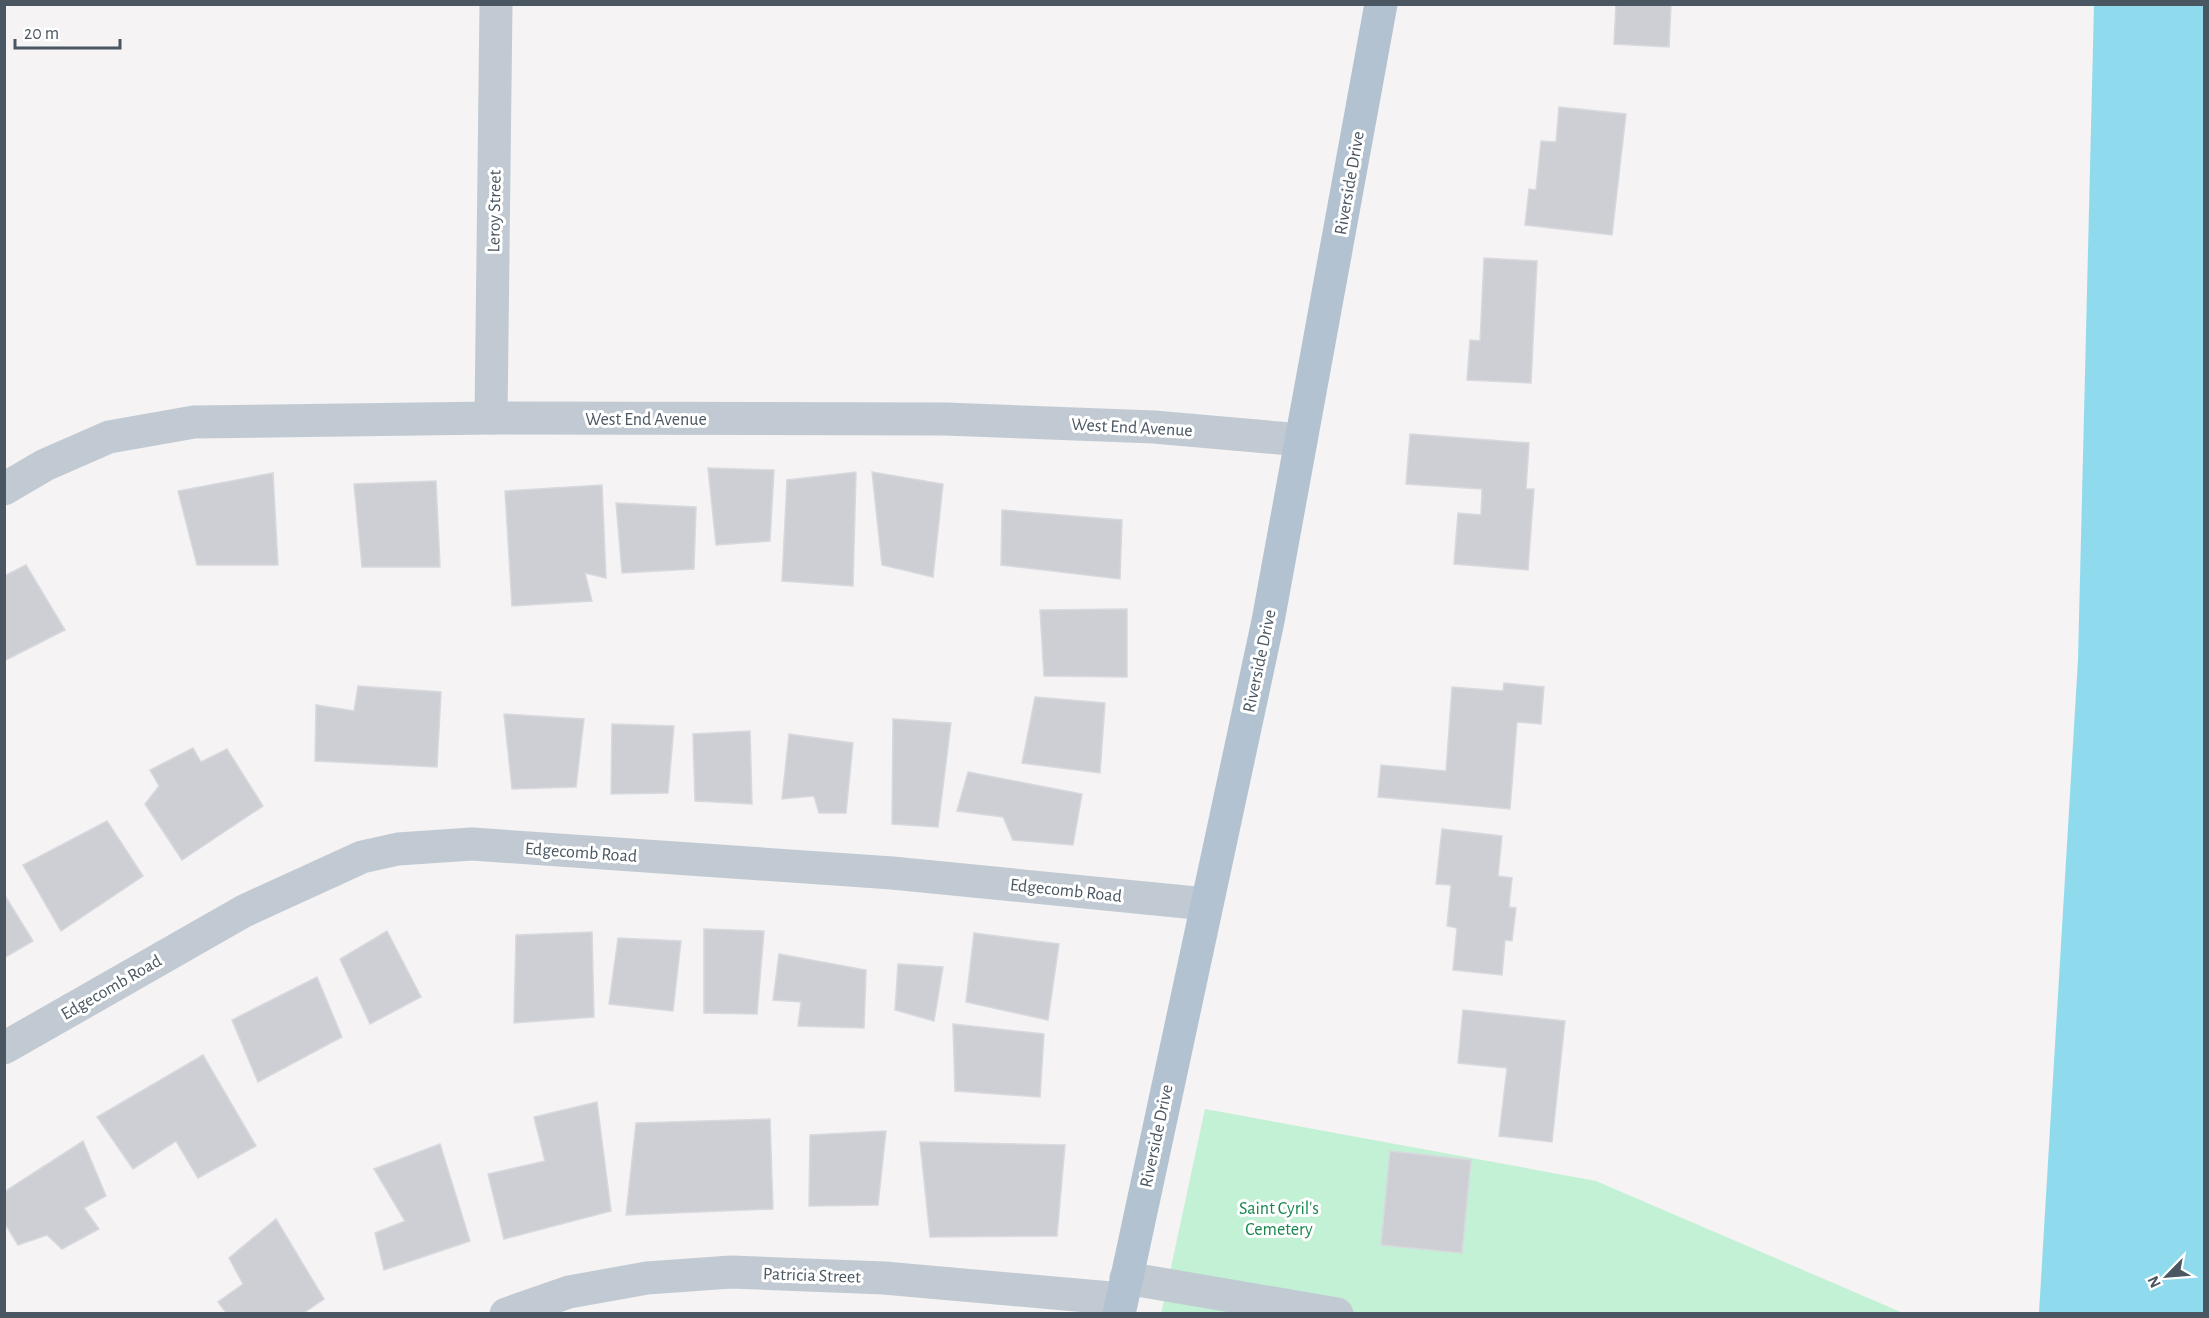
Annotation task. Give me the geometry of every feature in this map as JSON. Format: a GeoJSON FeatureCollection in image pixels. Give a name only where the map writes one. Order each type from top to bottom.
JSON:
{"type":"FeatureCollection","features":[{"type":"Feature","properties":{"kind":"main road","name":"Riverside Drive"},"geometry":{"type":"LineString","coordinates":[[1122,1297],[1268,621],[1381,4]]}},
{"type":"Feature","properties":{"kind":"street","name":"Leroy Street"},"geometry":{"type":"LineString","coordinates":[[491,418],[496,4]]}},
{"type":"Feature","properties":{"kind":"street","name":"West End Avenue"},"geometry":{"type":"LineString","coordinates":[[4,489],[45,465],[109,437],[194,422],[491,418],[945,419],[1154,427],[1301,440]]}},
{"type":"Feature","properties":{"kind":"street","name":"Edgecomb Road"},"geometry":{"type":"LineString","coordinates":[[4,1048],[244,911],[362,857],[398,849],[472,844],[892,873],[1206,904]]}},
{"type":"Feature","properties":{"kind":"street","name":"Patricia Street"},"geometry":{"type":"LineString","coordinates":[[506,1314],[570,1303],[647,1278],[731,1272],[884,1278],[1337,1314]]}},
{"type":"Feature","properties":{"kind":"green space","name":"Saint Cyril's Cemetery"},"geometry":{"type":"Polygon","coordinates":[[[1205,1109],[1596,1181],[1903,1313],[1161,1314],[1205,1109]]]}},
{"type":"Feature","properties":{"kind":"water"},"geometry":{"type":"Polygon","coordinates":[[[2094,5],[2204,5],[2204,1313],[2039,1313],[2078,660],[2094,5]]]}},
{"type":"Feature","properties":{"kind":"building"},"geometry":{"type":"Polygon","coordinates":[[[1616,4],[1671,4],[1669,47],[1614,44],[1616,4]]]}},
{"type":"Feature","properties":{"kind":"building"},"geometry":{"type":"Polygon","coordinates":[[[1559,107],[1626,114],[1612,235],[1525,225],[1529,189],[1536,190],[1541,141],[1556,142],[1559,107]]]}},
{"type":"Feature","properties":{"kind":"building"},"geometry":{"type":"Polygon","coordinates":[[[1484,258],[1537,261],[1531,383],[1467,380],[1470,340],[1480,341],[1484,258]]]}},
{"type":"Feature","properties":{"kind":"building"},"geometry":{"type":"Polygon","coordinates":[[[1410,434],[1529,443],[1526,489],[1534,489],[1528,570],[1454,564],[1458,513],[1481,515],[1482,489],[1406,484],[1410,434]]]}},
{"type":"Feature","properties":{"kind":"building"},"geometry":{"type":"Polygon","coordinates":[[[708,468],[774,470],[770,541],[716,545],[708,468]]]}},
{"type":"Feature","properties":{"kind":"building"},"geometry":{"type":"Polygon","coordinates":[[[856,472],[853,586],[782,581],[787,480],[856,472]]]}},
{"type":"Feature","properties":{"kind":"building"},"geometry":{"type":"Polygon","coordinates":[[[872,472],[943,484],[933,577],[882,565],[872,472]]]}},
{"type":"Feature","properties":{"kind":"building"},"geometry":{"type":"Polygon","coordinates":[[[273,473],[278,565],[197,565],[178,491],[273,473]]]}},
{"type":"Feature","properties":{"kind":"building"},"geometry":{"type":"Polygon","coordinates":[[[436,481],[440,567],[362,567],[354,484],[436,481]]]}},
{"type":"Feature","properties":{"kind":"building"},"geometry":{"type":"Polygon","coordinates":[[[602,485],[606,578],[585,573],[592,601],[512,606],[505,491],[602,485]]]}},
{"type":"Feature","properties":{"kind":"building"},"geometry":{"type":"Polygon","coordinates":[[[616,503],[696,507],[694,569],[622,573],[616,503]]]}},
{"type":"Feature","properties":{"kind":"building"},"geometry":{"type":"Polygon","coordinates":[[[1002,510],[1122,520],[1120,579],[1001,565],[1002,510]]]}},
{"type":"Feature","properties":{"kind":"building"},"geometry":{"type":"Polygon","coordinates":[[[26,565],[65,630],[4,661],[4,576],[26,565]]]}},
{"type":"Feature","properties":{"kind":"building"},"geometry":{"type":"Polygon","coordinates":[[[1127,609],[1127,677],[1044,676],[1040,610],[1127,609]]]}},
{"type":"Feature","properties":{"kind":"building"},"geometry":{"type":"Polygon","coordinates":[[[1504,683],[1544,687],[1541,724],[1517,722],[1510,809],[1378,797],[1381,765],[1446,771],[1452,687],[1503,691],[1504,683]]]}},
{"type":"Feature","properties":{"kind":"building"},"geometry":{"type":"Polygon","coordinates":[[[358,686],[441,692],[437,767],[315,761],[316,705],[354,711],[358,686]]]}},
{"type":"Feature","properties":{"kind":"building"},"geometry":{"type":"Polygon","coordinates":[[[1035,697],[1105,703],[1100,773],[1022,763],[1035,697]]]}},
{"type":"Feature","properties":{"kind":"building"},"geometry":{"type":"Polygon","coordinates":[[[504,714],[584,719],[576,787],[512,789],[504,714]]]}},
{"type":"Feature","properties":{"kind":"building"},"geometry":{"type":"Polygon","coordinates":[[[893,719],[951,723],[938,827],[892,824],[893,719]]]}},
{"type":"Feature","properties":{"kind":"building"},"geometry":{"type":"Polygon","coordinates":[[[612,724],[674,726],[668,793],[611,794],[612,724]]]}},
{"type":"Feature","properties":{"kind":"building"},"geometry":{"type":"Polygon","coordinates":[[[750,731],[752,804],[695,801],[693,734],[750,731]]]}},
{"type":"Feature","properties":{"kind":"building"},"geometry":{"type":"Polygon","coordinates":[[[789,734],[853,743],[846,813],[819,813],[814,796],[782,799],[789,734]]]}},
{"type":"Feature","properties":{"kind":"building"},"geometry":{"type":"Polygon","coordinates":[[[193,748],[201,762],[227,749],[263,806],[182,860],[145,804],[159,786],[150,770],[193,748]]]}},
{"type":"Feature","properties":{"kind":"building"},"geometry":{"type":"Polygon","coordinates":[[[968,772],[1082,794],[1073,845],[1013,840],[1003,817],[957,811],[968,772]]]}},
{"type":"Feature","properties":{"kind":"building"},"geometry":{"type":"Polygon","coordinates":[[[107,821],[143,876],[61,931],[23,865],[107,821]]]}},
{"type":"Feature","properties":{"kind":"building"},"geometry":{"type":"Polygon","coordinates":[[[1442,829],[1502,836],[1498,876],[1512,878],[1509,907],[1516,908],[1512,941],[1505,940],[1502,975],[1453,970],[1457,928],[1447,926],[1451,885],[1436,884],[1442,829]]]}},
{"type":"Feature","properties":{"kind":"building"},"geometry":{"type":"Polygon","coordinates":[[[4,894],[33,941],[4,958],[4,894]]]}},
{"type":"Feature","properties":{"kind":"building"},"geometry":{"type":"Polygon","coordinates":[[[704,929],[764,931],[757,1014],[704,1013],[704,929]]]}},
{"type":"Feature","properties":{"kind":"building"},"geometry":{"type":"Polygon","coordinates":[[[387,931],[421,997],[370,1024],[340,959],[387,931]]]}},
{"type":"Feature","properties":{"kind":"building"},"geometry":{"type":"Polygon","coordinates":[[[592,932],[594,1017],[514,1023],[516,935],[592,932]]]}},
{"type":"Feature","properties":{"kind":"building"},"geometry":{"type":"Polygon","coordinates":[[[974,933],[1059,944],[1048,1020],[966,1002],[974,933]]]}},
{"type":"Feature","properties":{"kind":"building"},"geometry":{"type":"Polygon","coordinates":[[[618,938],[681,941],[673,1011],[609,1004],[618,938]]]}},
{"type":"Feature","properties":{"kind":"building"},"geometry":{"type":"Polygon","coordinates":[[[779,954],[866,970],[864,1028],[798,1026],[801,1002],[773,1000],[779,954]]]}},
{"type":"Feature","properties":{"kind":"building"},"geometry":{"type":"Polygon","coordinates":[[[898,964],[943,967],[934,1021],[895,1010],[898,964]]]}},
{"type":"Feature","properties":{"kind":"building"},"geometry":{"type":"Polygon","coordinates":[[[317,977],[342,1037],[258,1082],[232,1020],[317,977]]]}},
{"type":"Feature","properties":{"kind":"building"},"geometry":{"type":"Polygon","coordinates":[[[1463,1010],[1565,1021],[1552,1142],[1499,1136],[1507,1068],[1458,1063],[1463,1010]]]}},
{"type":"Feature","properties":{"kind":"building"},"geometry":{"type":"Polygon","coordinates":[[[953,1024],[1044,1034],[1040,1097],[955,1091],[953,1024]]]}},
{"type":"Feature","properties":{"kind":"building"},"geometry":{"type":"Polygon","coordinates":[[[203,1055],[256,1146],[198,1178],[176,1141],[133,1169],[97,1117],[203,1055]]]}},
{"type":"Feature","properties":{"kind":"building"},"geometry":{"type":"Polygon","coordinates":[[[597,1102],[611,1211],[504,1239],[488,1174],[545,1161],[534,1117],[597,1102]]]}},
{"type":"Feature","properties":{"kind":"building"},"geometry":{"type":"Polygon","coordinates":[[[770,1119],[773,1209],[626,1215],[636,1123],[770,1119]]]}},
{"type":"Feature","properties":{"kind":"building"},"geometry":{"type":"Polygon","coordinates":[[[886,1131],[878,1205],[809,1206],[810,1135],[886,1131]]]}},
{"type":"Feature","properties":{"kind":"building"},"geometry":{"type":"Polygon","coordinates":[[[83,1141],[106,1196],[84,1208],[99,1229],[62,1249],[47,1235],[18,1245],[4,1222],[4,1192],[83,1141]]]}},
{"type":"Feature","properties":{"kind":"building"},"geometry":{"type":"Polygon","coordinates":[[[920,1142],[1065,1145],[1057,1236],[930,1237],[920,1142]]]}},
{"type":"Feature","properties":{"kind":"building"},"geometry":{"type":"Polygon","coordinates":[[[440,1144],[470,1241],[384,1270],[375,1233],[405,1221],[374,1169],[440,1144]]]}},
{"type":"Feature","properties":{"kind":"building"},"geometry":{"type":"Polygon","coordinates":[[[1390,1151],[1471,1160],[1462,1253],[1381,1245],[1390,1151]]]}},
{"type":"Feature","properties":{"kind":"building"},"geometry":{"type":"Polygon","coordinates":[[[276,1219],[324,1299],[302,1314],[227,1314],[218,1302],[243,1284],[229,1258],[276,1219]]]}}]}
